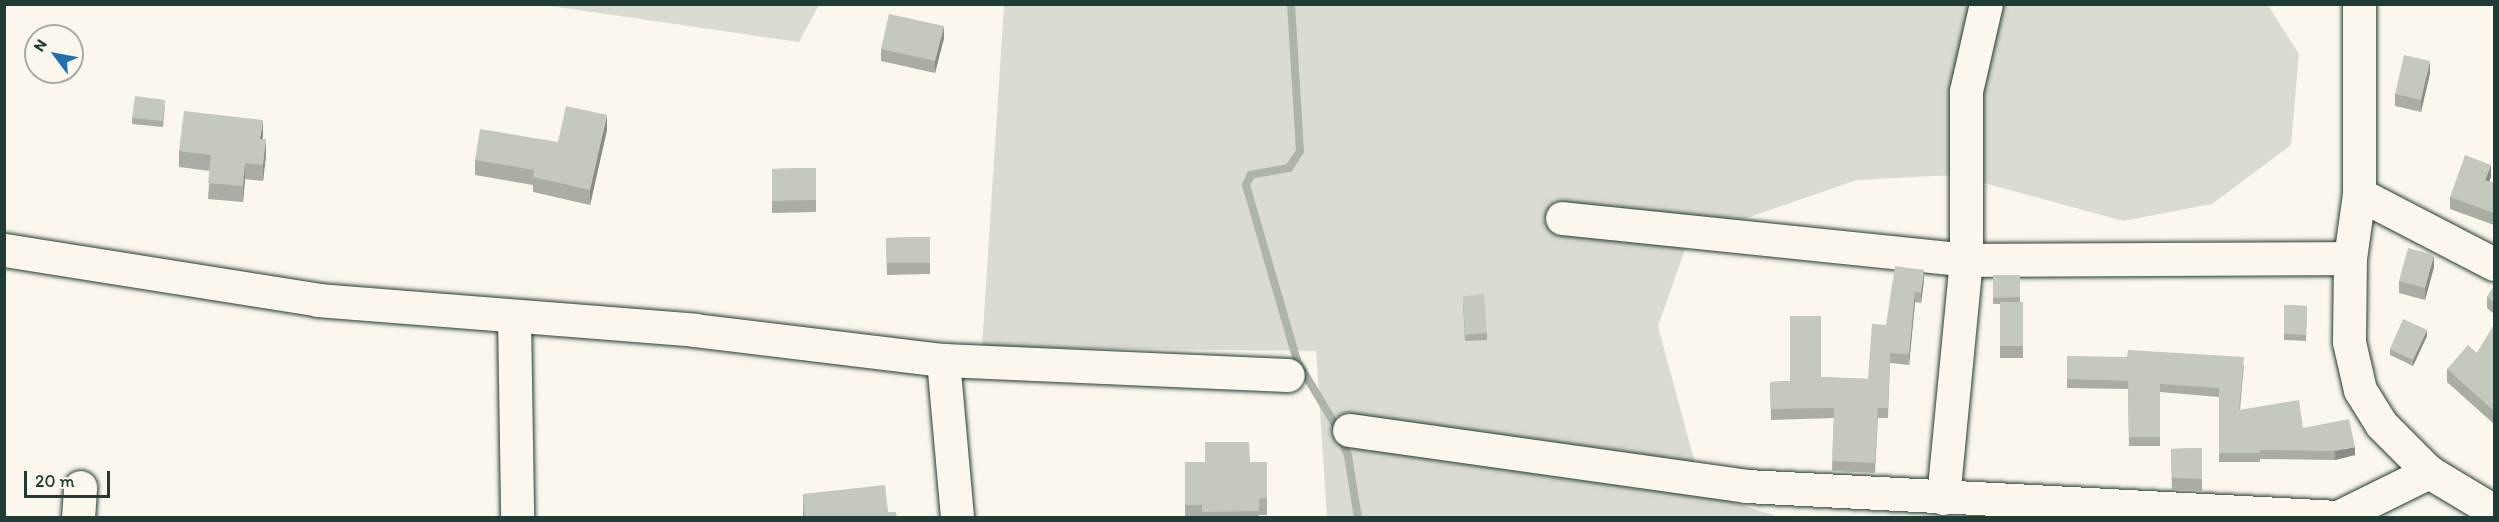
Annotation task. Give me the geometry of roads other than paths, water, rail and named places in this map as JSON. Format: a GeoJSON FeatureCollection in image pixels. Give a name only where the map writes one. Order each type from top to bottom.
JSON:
{"type":"FeatureCollection","features":[{"type":"Feature","properties":{"kind":"street"},"geometry":{"type":"LineString","coordinates":[[1942,498],[1966,260],[1965,91],[1986,4]]}},
{"type":"Feature","properties":{"kind":"street"},"geometry":{"type":"LineString","coordinates":[[2359,4],[2359,194],[2350,258],[2349,342],[2360,390],[2381,424],[2429,472],[2494,511]]}},
{"type":"Feature","properties":{"kind":"street"},"geometry":{"type":"LineString","coordinates":[[2359,194],[2494,264]]}},
{"type":"Feature","properties":{"kind":"street"},"geometry":{"type":"LineString","coordinates":[[1562,218],[1966,260],[2350,258]]}},
{"type":"Feature","properties":{"kind":"street"},"geometry":{"type":"LineString","coordinates":[[4,250],[318,300],[695,330],[943,360],[1288,375]]}},
{"type":"Feature","properties":{"kind":"street"},"geometry":{"type":"LineString","coordinates":[[514,316],[518,518]]}},
{"type":"Feature","properties":{"kind":"street"},"geometry":{"type":"LineString","coordinates":[[943,360],[957,518]]}},
{"type":"Feature","properties":{"kind":"street"},"geometry":{"type":"LineString","coordinates":[[1349,430],[1746,486],[2133,512],[2338,517],[2429,472]]}},
{"type":"Feature","properties":{"kind":"waterway"},"geometry":{"type":"LineString","coordinates":[[1291,4],[1300,151],[1289,168],[1251,175],[1246,185],[1297,361],[1336,426],[1348,456],[1358,518]]}}]}
